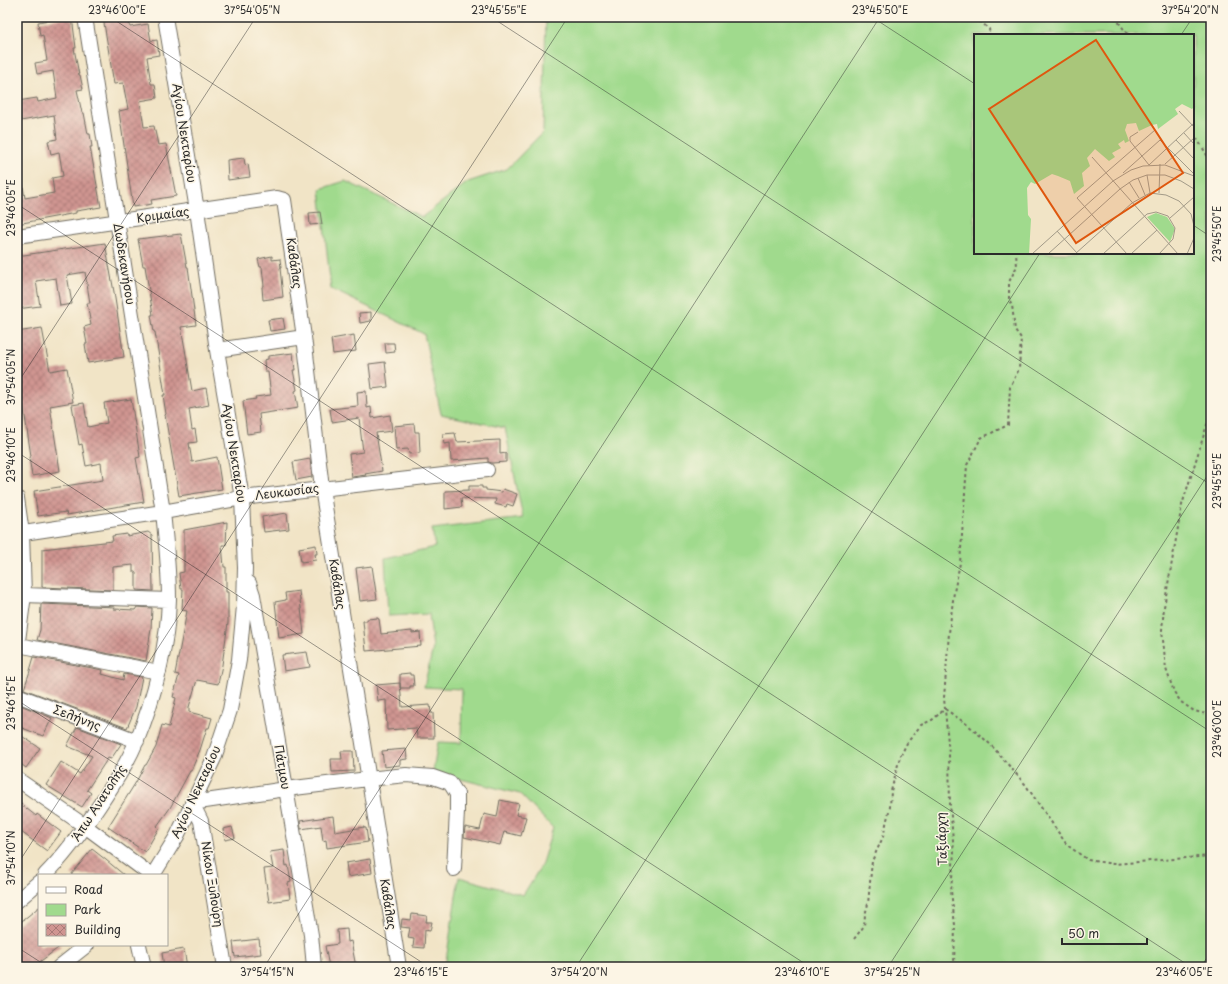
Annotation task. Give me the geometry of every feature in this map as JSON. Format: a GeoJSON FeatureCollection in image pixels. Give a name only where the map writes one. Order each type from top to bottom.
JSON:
{"type":"FeatureCollection","features":[{"type":"Feature","properties":{"kind":"street","name":"Δωδεκανήσου"},"geometry":{"type":"LineString","coordinates":[[85,17],[164,512]]}},
{"type":"Feature","properties":{"kind":"street","name":"Αγίου Νεκταρίου"},"geometry":{"type":"LineString","coordinates":[[153,874],[176,836],[214,758],[230,710],[239,660],[244,606],[245,568],[242,498],[217,350],[197,210],[165,17]]}},
{"type":"Feature","properties":{"kind":"street","name":"Κριμαίας"},"geometry":{"type":"LineString","coordinates":[[17,236],[277,198],[284,200]]}},
{"type":"Feature","properties":{"kind":"street","name":"Καβάλας"},"geometry":{"type":"LineString","coordinates":[[284,200],[304,337],[322,488],[399,967]]}},
{"type":"Feature","properties":{"kind":"street"},"geometry":{"type":"LineString","coordinates":[[217,350],[304,337]]}},
{"type":"Feature","properties":{"kind":"street","name":"Λευκωσίας"},"geometry":{"type":"LineString","coordinates":[[20,533],[164,512],[242,498],[487,470]]}},
{"type":"Feature","properties":{"kind":"street"},"geometry":{"type":"LineString","coordinates":[[17,498],[24,595],[18,646],[159,672]]}},
{"type":"Feature","properties":{"kind":"street","name":"Άπω Ανατολής"},"geometry":{"type":"LineString","coordinates":[[46,874],[60,860],[116,782],[137,741],[159,672],[165,638],[169,600],[168,556],[164,512]]}},
{"type":"Feature","properties":{"kind":"street","name":"Πάτμου"},"geometry":{"type":"LineString","coordinates":[[245,568],[253,595],[311,935],[314,967]]}},
{"type":"Feature","properties":{"kind":"street"},"geometry":{"type":"LineString","coordinates":[[24,595],[169,600]]}},
{"type":"Feature","properties":{"kind":"street"},"geometry":{"type":"LineString","coordinates":[[239,660],[264,662]]}},
{"type":"Feature","properties":{"kind":"street","name":"Σελήνης"},"geometry":{"type":"LineString","coordinates":[[17,695],[137,741]]}},
{"type":"Feature","properties":{"kind":"street"},"geometry":{"type":"LineString","coordinates":[[192,803],[368,779],[406,775],[433,777],[450,784],[457,794],[454,869]]}},
{"type":"Feature","properties":{"kind":"street"},"geometry":{"type":"LineString","coordinates":[[17,779],[151,874]]}},
{"type":"Feature","properties":{"kind":"street","name":"Νίκου Ξυλούρη"},"geometry":{"type":"LineString","coordinates":[[192,803],[201,821],[225,967]]}},
{"type":"Feature","properties":{"kind":"street"},"geometry":{"type":"LineString","coordinates":[[17,901],[38,883]]}},
{"type":"Feature","properties":{"kind":"street"},"geometry":{"type":"LineString","coordinates":[[60,967],[86,946]]}},
{"type":"Feature","properties":{"kind":"street"},"geometry":{"type":"LineString","coordinates":[[139,946],[144,967]]}},
{"type":"Feature","properties":{"kind":"path"},"geometry":{"type":"LineString","coordinates":[[975,17],[989,29],[990,34]]}},
{"type":"Feature","properties":{"kind":"path"},"geometry":{"type":"LineString","coordinates":[[1115,17],[1127,34]]}},
{"type":"Feature","properties":{"kind":"path"},"geometry":{"type":"LineString","coordinates":[[1194,135],[1206,153],[1211,165]]}},
{"type":"Feature","properties":{"kind":"path","name":"Ταξιάρχη"},"geometry":{"type":"LineString","coordinates":[[954,967],[955,926],[951,891],[954,852],[950,805],[949,754],[944,698],[949,632],[954,592],[960,563],[967,466],[981,438],[1008,425],[1010,387],[1019,369],[1021,338],[1015,330],[1012,305],[1009,301],[1009,282],[1016,266],[1016,254]]}},
{"type":"Feature","properties":{"kind":"path"},"geometry":{"type":"LineString","coordinates":[[1211,412],[1182,505],[1164,607],[1162,630],[1166,669],[1174,692],[1181,702],[1194,711],[1211,715]]}},
{"type":"Feature","properties":{"kind":"path"},"geometry":{"type":"LineString","coordinates":[[854,939],[864,926],[869,898],[872,861],[883,837],[890,808],[891,791],[900,757],[907,743],[921,725],[932,720],[945,709],[968,724],[990,744],[1025,784],[1067,845],[1088,860],[1113,864],[1211,856]]}},
{"type":"Feature","properties":{"kind":"green space"},"geometry":{"type":"Polygon","coordinates":[[[546,17],[1211,17],[1211,967],[445,967],[459,877],[523,895],[541,866],[553,828],[520,794],[433,772],[438,742],[461,743],[462,689],[424,687],[433,648],[429,614],[388,616],[385,558],[435,547],[432,529],[523,518],[505,428],[441,414],[424,334],[331,289],[320,189],[345,181],[422,217],[468,182],[507,169],[543,132],[546,17]]]}},
{"type":"Feature","properties":{"kind":"building"},"geometry":{"type":"Polygon","coordinates":[[[72,17],[76,48],[74,48],[83,89],[77,90],[82,113],[84,113],[88,134],[90,134],[92,147],[90,147],[101,207],[17,224],[17,180],[22,180],[25,198],[54,193],[52,178],[63,176],[59,152],[51,154],[48,141],[57,139],[54,115],[21,121],[18,101],[37,98],[38,102],[57,98],[53,71],[37,74],[35,63],[47,61],[43,35],[40,36],[38,22],[72,17]]]}},
{"type":"Feature","properties":{"kind":"building"},"geometry":{"type":"Polygon","coordinates":[[[103,17],[128,17],[130,27],[148,24],[151,41],[157,40],[159,55],[147,57],[151,84],[155,84],[157,98],[140,101],[144,127],[154,126],[158,145],[166,144],[176,196],[151,200],[152,204],[133,207],[119,111],[128,109],[123,83],[114,84],[103,17]]]}},
{"type":"Feature","properties":{"kind":"building"},"geometry":{"type":"Polygon","coordinates":[[[244,158],[245,165],[248,164],[250,177],[228,180],[227,160],[244,158]]]}},
{"type":"Feature","properties":{"kind":"building"},"geometry":{"type":"Polygon","coordinates":[[[320,212],[322,224],[310,225],[309,213],[320,212]]]}},
{"type":"Feature","properties":{"kind":"building"},"geometry":{"type":"Polygon","coordinates":[[[181,234],[188,267],[196,325],[181,327],[192,391],[206,388],[209,405],[189,409],[192,430],[195,429],[197,442],[189,443],[192,462],[217,457],[222,489],[179,496],[165,415],[163,395],[165,395],[151,315],[153,315],[145,266],[143,266],[138,239],[181,234]]]}},
{"type":"Feature","properties":{"kind":"building"},"geometry":{"type":"Polygon","coordinates":[[[105,243],[124,357],[88,363],[84,327],[91,325],[87,303],[90,303],[85,272],[67,275],[72,304],[60,306],[56,278],[36,281],[40,306],[17,309],[17,256],[105,243]]]}},
{"type":"Feature","properties":{"kind":"building"},"geometry":{"type":"Polygon","coordinates":[[[272,256],[272,260],[280,259],[283,297],[263,300],[262,287],[264,286],[262,267],[260,267],[258,259],[272,256]]]}},
{"type":"Feature","properties":{"kind":"building"},"geometry":{"type":"Polygon","coordinates":[[[371,312],[371,321],[360,323],[359,313],[371,312]]]}},
{"type":"Feature","properties":{"kind":"building"},"geometry":{"type":"Polygon","coordinates":[[[283,318],[285,329],[270,331],[268,320],[283,318]]]}},
{"type":"Feature","properties":{"kind":"building"},"geometry":{"type":"Polygon","coordinates":[[[42,328],[50,371],[67,368],[73,402],[50,406],[60,471],[32,476],[29,457],[31,456],[24,410],[20,390],[18,391],[17,386],[17,332],[42,328]]]}},
{"type":"Feature","properties":{"kind":"building"},"geometry":{"type":"Polygon","coordinates":[[[354,335],[356,351],[333,354],[331,339],[354,335]]]}},
{"type":"Feature","properties":{"kind":"building"},"geometry":{"type":"Polygon","coordinates":[[[385,343],[394,343],[395,352],[386,353],[385,343]]]}},
{"type":"Feature","properties":{"kind":"building"},"geometry":{"type":"Polygon","coordinates":[[[293,353],[295,370],[293,370],[297,390],[295,391],[298,408],[259,414],[261,432],[247,434],[243,401],[256,399],[255,397],[271,395],[268,372],[265,372],[264,360],[268,359],[268,356],[293,353]]]}},
{"type":"Feature","properties":{"kind":"building"},"geometry":{"type":"Polygon","coordinates":[[[385,362],[388,387],[372,389],[369,364],[385,362]]]}},
{"type":"Feature","properties":{"kind":"building"},"geometry":{"type":"Polygon","coordinates":[[[366,391],[367,408],[371,407],[372,418],[390,415],[392,431],[376,433],[382,471],[352,477],[349,454],[363,452],[359,418],[332,422],[330,409],[358,406],[357,392],[366,391]]]}},
{"type":"Feature","properties":{"kind":"building"},"geometry":{"type":"Polygon","coordinates":[[[131,399],[140,457],[136,458],[144,502],[67,515],[66,512],[38,516],[34,491],[103,480],[101,463],[86,466],[82,444],[79,445],[72,405],[84,403],[88,427],[107,423],[104,403],[131,399]]]}},
{"type":"Feature","properties":{"kind":"building"},"geometry":{"type":"Polygon","coordinates":[[[414,424],[415,432],[419,432],[420,453],[409,454],[408,449],[396,450],[394,426],[414,424]]]}},
{"type":"Feature","properties":{"kind":"building"},"geometry":{"type":"Polygon","coordinates":[[[455,433],[457,442],[500,440],[500,454],[506,453],[506,462],[492,463],[488,462],[488,458],[451,461],[450,443],[444,444],[443,434],[455,433]]]}},
{"type":"Feature","properties":{"kind":"building"},"geometry":{"type":"Polygon","coordinates":[[[310,459],[312,477],[296,480],[293,462],[310,459]]]}},
{"type":"Feature","properties":{"kind":"building"},"geometry":{"type":"Polygon","coordinates":[[[469,486],[482,486],[482,488],[486,488],[486,490],[502,492],[503,489],[517,494],[513,506],[507,504],[506,507],[495,504],[496,499],[461,498],[462,507],[445,509],[445,491],[469,490],[469,486]]]}},
{"type":"Feature","properties":{"kind":"building"},"geometry":{"type":"Polygon","coordinates":[[[287,513],[289,529],[264,532],[262,517],[287,513]]]}},
{"type":"Feature","properties":{"kind":"building"},"geometry":{"type":"Polygon","coordinates":[[[227,522],[226,545],[222,545],[224,567],[226,567],[226,592],[228,592],[228,623],[222,665],[218,684],[197,680],[189,707],[189,712],[212,718],[191,771],[170,808],[157,826],[159,828],[145,852],[108,827],[156,747],[162,725],[169,727],[176,698],[173,697],[179,675],[175,674],[187,611],[182,610],[183,589],[181,589],[179,573],[184,572],[184,530],[227,522]]]}},
{"type":"Feature","properties":{"kind":"building"},"geometry":{"type":"Polygon","coordinates":[[[148,532],[152,535],[153,591],[136,590],[136,572],[133,572],[133,565],[113,567],[113,590],[42,587],[42,549],[113,541],[112,536],[127,534],[127,536],[148,532]]]}},
{"type":"Feature","properties":{"kind":"building"},"geometry":{"type":"Polygon","coordinates":[[[316,545],[316,560],[301,562],[299,548],[316,545]]]}},
{"type":"Feature","properties":{"kind":"building"},"geometry":{"type":"Polygon","coordinates":[[[372,566],[377,599],[360,601],[356,568],[372,566]]]}},
{"type":"Feature","properties":{"kind":"building"},"geometry":{"type":"Polygon","coordinates":[[[299,591],[304,634],[279,638],[275,602],[286,600],[285,593],[299,591]]]}},
{"type":"Feature","properties":{"kind":"building"},"geometry":{"type":"Polygon","coordinates":[[[41,604],[115,607],[114,609],[135,610],[137,607],[152,608],[151,629],[146,661],[37,640],[40,630],[41,604]]]}},
{"type":"Feature","properties":{"kind":"building"},"geometry":{"type":"Polygon","coordinates":[[[378,618],[381,634],[412,631],[412,633],[420,632],[421,646],[366,651],[363,621],[378,618]]]}},
{"type":"Feature","properties":{"kind":"building"},"geometry":{"type":"Polygon","coordinates":[[[307,652],[310,667],[284,671],[282,655],[307,652]]]}},
{"type":"Feature","properties":{"kind":"building"},"geometry":{"type":"Polygon","coordinates":[[[34,657],[103,670],[102,674],[123,680],[124,674],[142,677],[136,707],[127,728],[24,689],[34,657]]]}},
{"type":"Feature","properties":{"kind":"building"},"geometry":{"type":"Polygon","coordinates":[[[410,673],[410,675],[413,675],[414,686],[410,686],[410,688],[400,688],[400,674],[410,673]]]}},
{"type":"Feature","properties":{"kind":"building"},"geometry":{"type":"Polygon","coordinates":[[[400,683],[402,707],[430,705],[431,713],[433,713],[434,738],[417,738],[416,728],[387,730],[386,700],[378,701],[376,685],[400,683]]]}},
{"type":"Feature","properties":{"kind":"building"},"geometry":{"type":"Polygon","coordinates":[[[18,704],[52,718],[43,736],[17,726],[18,704]]]}},
{"type":"Feature","properties":{"kind":"building"},"geometry":{"type":"Polygon","coordinates":[[[77,727],[121,744],[111,759],[108,758],[87,790],[91,793],[82,807],[46,785],[61,762],[80,774],[92,756],[67,746],[77,727]]]}},
{"type":"Feature","properties":{"kind":"building"},"geometry":{"type":"Polygon","coordinates":[[[17,733],[40,748],[26,768],[17,761],[17,733]]]}},
{"type":"Feature","properties":{"kind":"building"},"geometry":{"type":"Polygon","coordinates":[[[406,749],[407,759],[400,760],[400,765],[384,767],[382,751],[406,749]]]}},
{"type":"Feature","properties":{"kind":"building"},"geometry":{"type":"Polygon","coordinates":[[[341,751],[353,751],[354,771],[332,772],[331,759],[342,759],[341,751]]]}},
{"type":"Feature","properties":{"kind":"building"},"geometry":{"type":"Polygon","coordinates":[[[500,800],[519,804],[516,815],[526,817],[521,836],[504,832],[500,845],[464,837],[465,827],[480,830],[484,814],[497,817],[500,800]]]}},
{"type":"Feature","properties":{"kind":"building"},"geometry":{"type":"Polygon","coordinates":[[[17,801],[36,816],[37,814],[61,832],[47,851],[17,829],[17,801]]]}},
{"type":"Feature","properties":{"kind":"building"},"geometry":{"type":"Polygon","coordinates":[[[333,816],[335,832],[364,827],[366,828],[368,842],[327,848],[326,840],[323,841],[321,826],[301,829],[300,821],[333,816]]]}},
{"type":"Feature","properties":{"kind":"building"},"geometry":{"type":"Polygon","coordinates":[[[232,827],[235,838],[225,840],[223,829],[232,827]]]}},
{"type":"Feature","properties":{"kind":"building"},"geometry":{"type":"Polygon","coordinates":[[[92,849],[123,874],[72,874],[92,849]]]}},
{"type":"Feature","properties":{"kind":"building"},"geometry":{"type":"Polygon","coordinates":[[[284,850],[286,866],[288,865],[291,882],[288,883],[290,899],[269,902],[264,869],[273,868],[270,852],[284,850]]]}},
{"type":"Feature","properties":{"kind":"building"},"geometry":{"type":"Polygon","coordinates":[[[370,859],[372,873],[348,877],[346,863],[370,859]]]}},
{"type":"Feature","properties":{"kind":"building"},"geometry":{"type":"Polygon","coordinates":[[[38,908],[38,946],[61,946],[33,967],[17,967],[17,925],[38,908]]]}},
{"type":"Feature","properties":{"kind":"building"},"geometry":{"type":"Polygon","coordinates":[[[412,914],[427,916],[426,922],[432,922],[430,931],[425,930],[424,948],[413,947],[414,939],[408,938],[410,928],[401,927],[402,919],[411,920],[412,914]]]}},
{"type":"Feature","properties":{"kind":"building"},"geometry":{"type":"Polygon","coordinates":[[[347,929],[348,942],[351,941],[356,967],[329,967],[325,946],[338,944],[337,930],[347,929]]]}},
{"type":"Feature","properties":{"kind":"building"},"geometry":{"type":"Polygon","coordinates":[[[259,939],[261,954],[235,957],[233,942],[259,939]]]}},
{"type":"Feature","properties":{"kind":"building"},"geometry":{"type":"Polygon","coordinates":[[[184,949],[187,967],[164,967],[162,953],[184,949]]]}}]}
